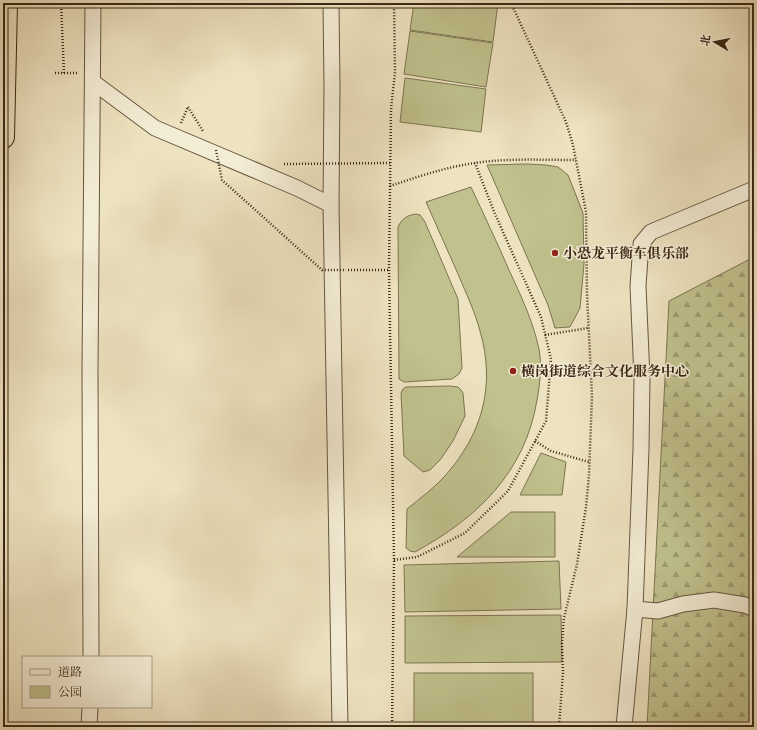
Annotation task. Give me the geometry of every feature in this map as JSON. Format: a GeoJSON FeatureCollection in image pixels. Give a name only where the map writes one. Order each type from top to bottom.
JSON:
{"type":"FeatureCollection","features":[{"type":"Feature","properties":{"kind":"highway"},"geometry":{"type":"LineString","coordinates":[[3,138],[6,3]]}},
{"type":"Feature","properties":{"kind":"street"},"geometry":{"type":"LineString","coordinates":[[90,656],[90,362],[93,3]]}},
{"type":"Feature","properties":{"kind":"street"},"geometry":{"type":"LineString","coordinates":[[331,3],[331,205],[340,727]]}},
{"type":"Feature","properties":{"kind":"street"},"geometry":{"type":"LineString","coordinates":[[93,77],[155,128],[297,188],[331,205]]}},
{"type":"Feature","properties":{"kind":"street"},"geometry":{"type":"LineString","coordinates":[[624,727],[635,609],[641,449],[642,378],[638,286],[641,244],[651,232],[754,189]]}},
{"type":"Feature","properties":{"kind":"street"},"geometry":{"type":"LineString","coordinates":[[635,609],[658,611],[683,604],[714,600],[745,605],[754,610]]}},
{"type":"Feature","properties":{"kind":"street"},"geometry":{"type":"LineString","coordinates":[[89,727],[90,708]]}},
{"type":"Feature","properties":{"kind":"path"},"geometry":{"type":"LineString","coordinates":[[61,3],[64,72]]}},
{"type":"Feature","properties":{"kind":"path"},"geometry":{"type":"LineString","coordinates":[[392,727],[394,560],[389,270],[391,109],[395,72],[394,3]]}},
{"type":"Feature","properties":{"kind":"path"},"geometry":{"type":"LineString","coordinates":[[511,3],[566,122],[574,145],[586,212],[588,328],[592,396],[589,462],[582,535],[577,564],[564,618],[562,643],[563,672],[559,727]]}},
{"type":"Feature","properties":{"kind":"path"},"geometry":{"type":"LineString","coordinates":[[55,73],[64,72],[93,77]]}},
{"type":"Feature","properties":{"kind":"path"},"geometry":{"type":"LineString","coordinates":[[188,107],[204,132]]}},
{"type":"Feature","properties":{"kind":"path"},"geometry":{"type":"LineString","coordinates":[[212,144],[216,150],[222,180],[322,270],[389,270]]}},
{"type":"Feature","properties":{"kind":"path"},"geometry":{"type":"LineString","coordinates":[[390,186],[425,174],[475,163],[515,160],[576,160]]}},
{"type":"Feature","properties":{"kind":"path"},"geometry":{"type":"LineString","coordinates":[[284,164],[390,163]]}},
{"type":"Feature","properties":{"kind":"path"},"geometry":{"type":"LineString","coordinates":[[394,560],[417,557],[465,533],[508,491],[546,422],[551,360],[541,317],[495,214],[475,163]]}},
{"type":"Feature","properties":{"kind":"path"},"geometry":{"type":"LineString","coordinates":[[545,335],[588,328]]}},
{"type":"Feature","properties":{"kind":"path"},"geometry":{"type":"LineString","coordinates":[[535,441],[551,451],[589,462]]}},
{"type":"Feature","properties":{"kind":"green space"},"geometry":{"type":"Polygon","coordinates":[[[414,3],[498,3],[493,42],[410,30],[414,3]]]}},
{"type":"Feature","properties":{"kind":"green space"},"geometry":{"type":"Polygon","coordinates":[[[410,31],[493,43],[486,87],[404,74],[410,31]]]}},
{"type":"Feature","properties":{"kind":"green space"},"geometry":{"type":"Polygon","coordinates":[[[405,78],[486,89],[481,132],[400,122],[405,78]]]}},
{"type":"Feature","properties":{"kind":"green space","name":"小恐龙平衡车俱乐部"},"geometry":{"type":"Polygon","coordinates":[[[526,164],[558,167],[568,175],[583,213],[584,264],[580,308],[570,327],[555,328],[548,305],[487,165],[526,164]]]}},
{"type":"Feature","properties":{"kind":"green space","name":"横岗街道综合文化服务中心"},"geometry":{"type":"Polygon","coordinates":[[[471,187],[522,299],[533,328],[539,349],[540,361],[538,394],[531,426],[522,450],[495,491],[459,524],[438,539],[415,552],[406,548],[407,509],[431,490],[457,461],[468,444],[476,427],[486,390],[485,351],[478,324],[467,295],[426,202],[471,187]]]}},
{"type":"Feature","properties":{"kind":"green space"},"geometry":{"type":"Polygon","coordinates":[[[410,215],[420,215],[425,222],[458,299],[462,368],[459,374],[452,379],[404,382],[399,379],[398,227],[401,221],[410,215]]]}},
{"type":"Feature","properties":{"kind":"green space"},"geometry":{"type":"Polygon","coordinates":[[[754,257],[754,727],[647,727],[669,301],[754,257]]]}},
{"type":"Feature","properties":{"kind":"green space"},"geometry":{"type":"Polygon","coordinates":[[[406,387],[458,387],[463,393],[465,416],[453,441],[440,460],[430,470],[423,472],[404,456],[401,393],[406,387]]]}},
{"type":"Feature","properties":{"kind":"green space"},"geometry":{"type":"Polygon","coordinates":[[[541,453],[566,462],[562,495],[520,495],[541,453]]]}},
{"type":"Feature","properties":{"kind":"green space"},"geometry":{"type":"Polygon","coordinates":[[[511,512],[555,512],[555,557],[457,557],[511,512]]]}},
{"type":"Feature","properties":{"kind":"green space"},"geometry":{"type":"Polygon","coordinates":[[[559,561],[561,609],[405,612],[404,565],[559,561]]]}},
{"type":"Feature","properties":{"kind":"green space"},"geometry":{"type":"Polygon","coordinates":[[[561,615],[562,662],[405,663],[405,616],[561,615]]]}},
{"type":"Feature","properties":{"kind":"green space"},"geometry":{"type":"Polygon","coordinates":[[[414,673],[533,673],[533,727],[414,727],[414,673]]]}},
{"type":"Feature","properties":{"kind":"place","name":"小恐龙平衡车俱乐部"},"geometry":{"type":"Point","coordinates":[555,253]}},
{"type":"Feature","properties":{"kind":"place","name":"横岗街道综合文化服务中心"},"geometry":{"type":"Point","coordinates":[513,371]}}]}
